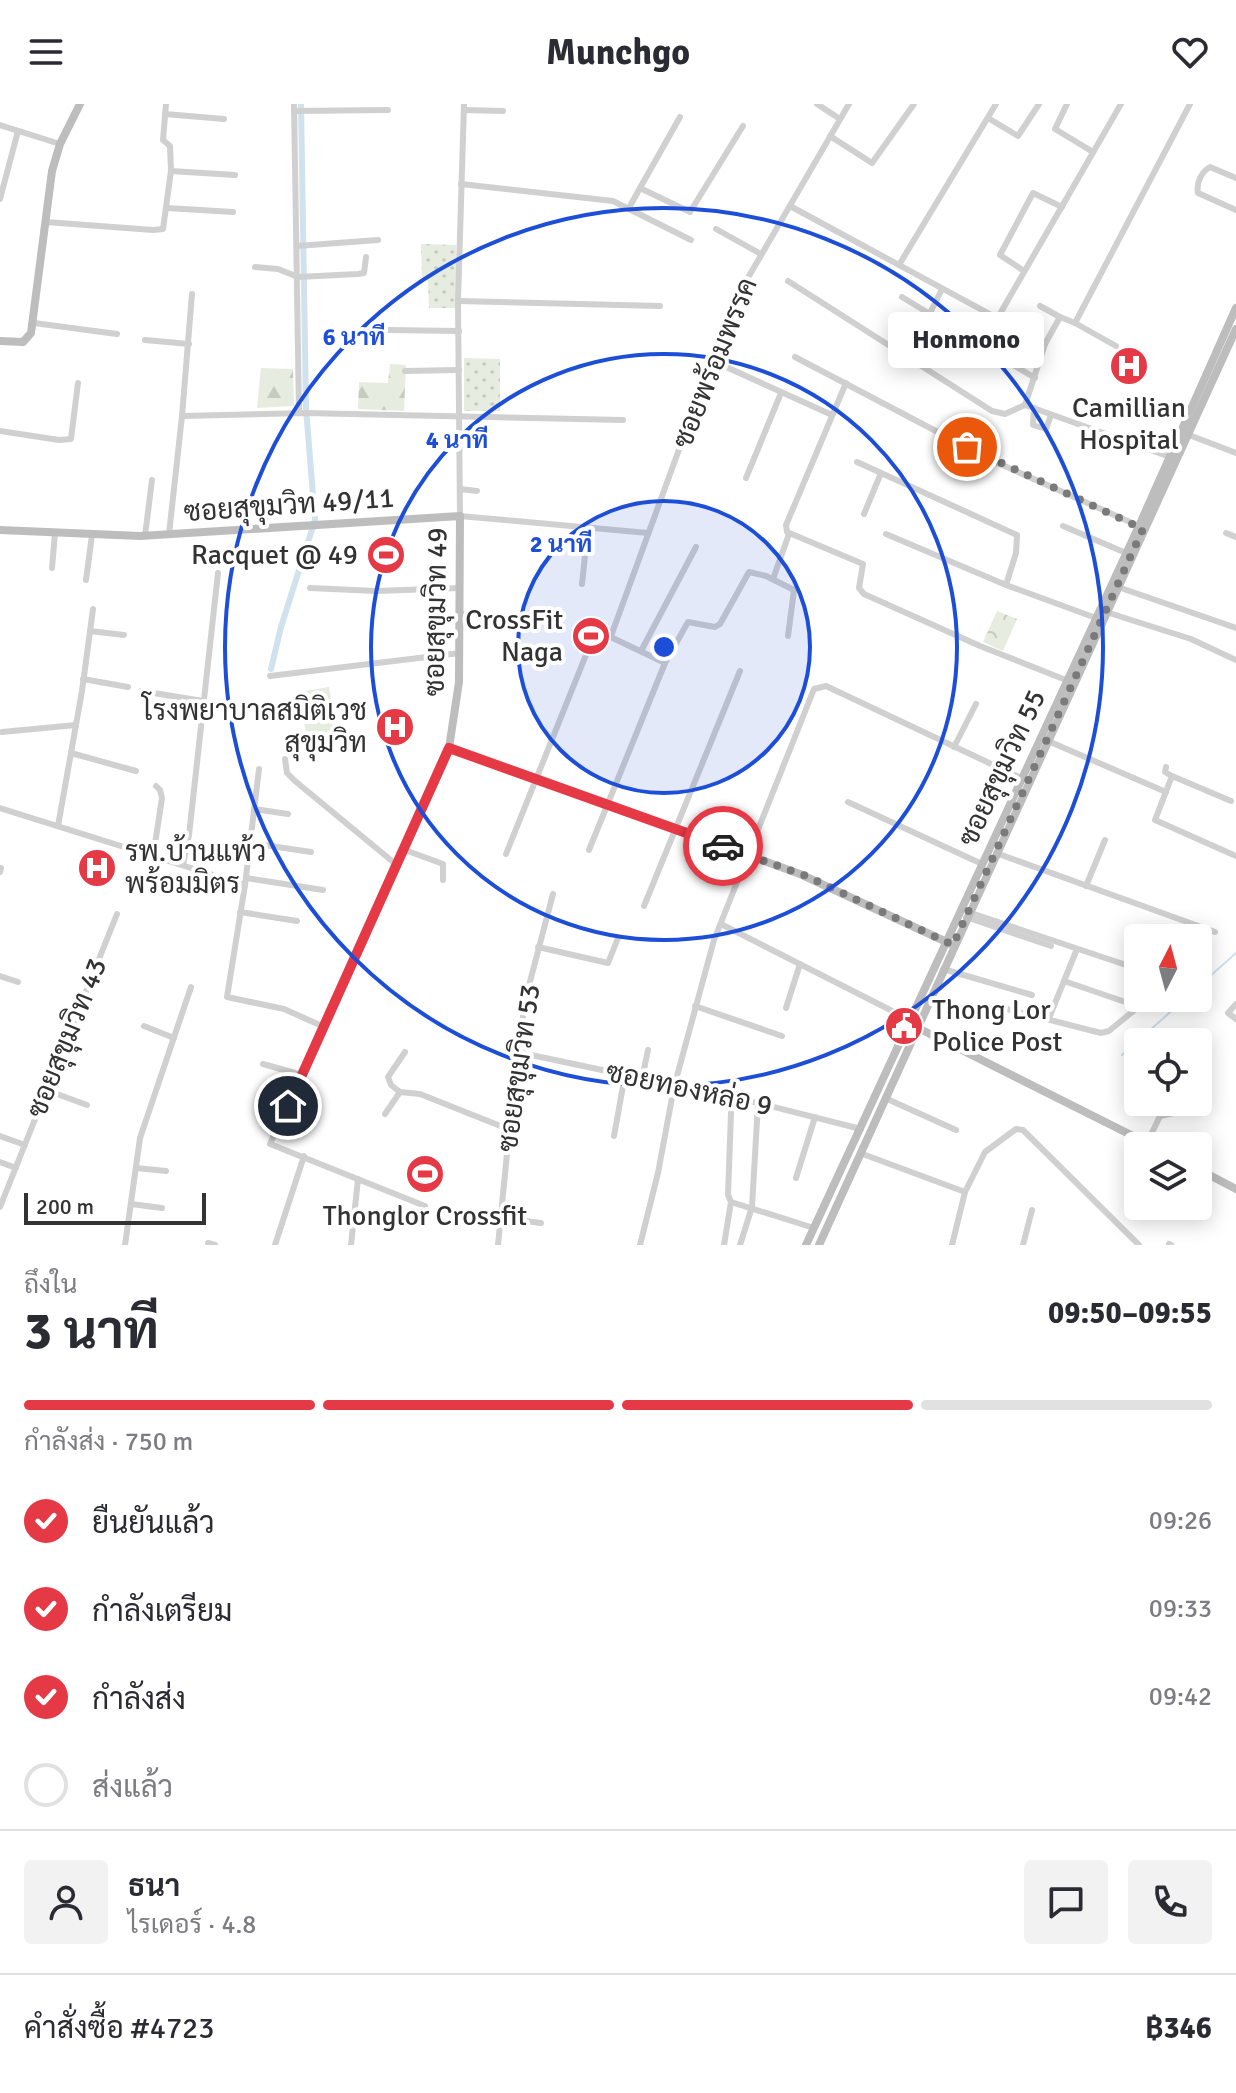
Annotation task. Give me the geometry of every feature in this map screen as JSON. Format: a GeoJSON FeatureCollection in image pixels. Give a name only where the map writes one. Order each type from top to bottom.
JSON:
{"type":"FeatureCollection","features":[{"type":"Feature","properties":{"kind":"street"},"geometry":{"type":"LineString","coordinates":[[0,341],[25,340],[31,333],[52,171],[60,144],[80,104]]}},
{"type":"Feature","properties":{"kind":"street"},"geometry":{"type":"LineString","coordinates":[[46,222],[160,231],[167,208],[171,171],[170,146],[163,140],[166,104]]}},
{"type":"Feature","properties":{"kind":"street"},"geometry":{"type":"LineString","coordinates":[[817,104],[840,119]]}},
{"type":"Feature","properties":{"kind":"street","name":"ซอยพร้อมพรรค"},"geometry":{"type":"LineString","coordinates":[[611,636],[731,307],[849,104]]}},
{"type":"Feature","properties":{"kind":"street"},"geometry":{"type":"LineString","coordinates":[[830,136],[872,163],[914,104]]}},
{"type":"Feature","properties":{"kind":"street"},"geometry":{"type":"LineString","coordinates":[[899,265],[996,104]]}},
{"type":"Feature","properties":{"kind":"street"},"geometry":{"type":"LineString","coordinates":[[988,118],[1018,136],[1039,104]]}},
{"type":"Feature","properties":{"kind":"street"},"geometry":{"type":"LineString","coordinates":[[1067,104],[1055,129],[1093,152]]}},
{"type":"Feature","properties":{"kind":"street"},"geometry":{"type":"LineString","coordinates":[[997,319],[1121,104]]}},
{"type":"Feature","properties":{"kind":"street"},"geometry":{"type":"LineString","coordinates":[[1075,323],[1190,104]]}},
{"type":"Feature","properties":{"kind":"street"},"geometry":{"type":"LineString","coordinates":[[299,413],[294,107],[388,110]]}},
{"type":"Feature","properties":{"kind":"street"},"geometry":{"type":"LineString","coordinates":[[464,107],[503,111]]}},
{"type":"Feature","properties":{"kind":"street","name":"ซอยสุขุมวิท 49"},"geometry":{"type":"LineString","coordinates":[[304,1156],[270,1144],[405,850],[449,748],[455,719],[460,653],[458,301],[464,107]]}},
{"type":"Feature","properties":{"kind":"street"},"geometry":{"type":"LineString","coordinates":[[165,114],[224,119]]}},
{"type":"Feature","properties":{"kind":"street"},"geometry":{"type":"LineString","coordinates":[[629,208],[680,117]]}},
{"type":"Feature","properties":{"kind":"street"},"geometry":{"type":"LineString","coordinates":[[0,125],[60,144]]}},
{"type":"Feature","properties":{"kind":"street"},"geometry":{"type":"LineString","coordinates":[[640,188],[690,212],[743,126]]}},
{"type":"Feature","properties":{"kind":"street"},"geometry":{"type":"LineString","coordinates":[[0,199],[18,131]]}},
{"type":"Feature","properties":{"kind":"street"},"geometry":{"type":"LineString","coordinates":[[1236,178],[1210,167],[1204,172],[1197,189],[1198,193],[1236,210]]}},
{"type":"Feature","properties":{"kind":"street"},"geometry":{"type":"LineString","coordinates":[[171,171],[235,175]]}},
{"type":"Feature","properties":{"kind":"street"},"geometry":{"type":"LineString","coordinates":[[461,184],[613,201],[691,240]]}},
{"type":"Feature","properties":{"kind":"street"},"geometry":{"type":"LineString","coordinates":[[1024,271],[1000,256],[1033,193],[1062,207]]}},
{"type":"Feature","properties":{"kind":"street"},"geometry":{"type":"LineString","coordinates":[[790,206],[1045,344]]}},
{"type":"Feature","properties":{"kind":"street"},"geometry":{"type":"LineString","coordinates":[[167,208],[233,212]]}},
{"type":"Feature","properties":{"kind":"street"},"geometry":{"type":"LineString","coordinates":[[716,229],[761,254]]}},
{"type":"Feature","properties":{"kind":"street"},"geometry":{"type":"LineString","coordinates":[[297,246],[378,240]]}},
{"type":"Feature","properties":{"kind":"street"},"geometry":{"type":"LineString","coordinates":[[255,267],[278,269],[298,277],[362,274],[366,257]]}},
{"type":"Feature","properties":{"kind":"street"},"geometry":{"type":"LineString","coordinates":[[788,281],[992,411],[1005,414],[1025,405],[1174,458]]}},
{"type":"Feature","properties":{"kind":"street"},"geometry":{"type":"LineString","coordinates":[[929,315],[942,289]]}},
{"type":"Feature","properties":{"kind":"street"},"geometry":{"type":"LineString","coordinates":[[169,534],[192,294]]}},
{"type":"Feature","properties":{"kind":"street"},"geometry":{"type":"LineString","coordinates":[[902,297],[1035,378]]}},
{"type":"Feature","properties":{"kind":"street"},"geometry":{"type":"LineString","coordinates":[[458,301],[660,306]]}},
{"type":"Feature","properties":{"kind":"street"},"geometry":{"type":"LineString","coordinates":[[1040,306],[1116,346]]}},
{"type":"Feature","properties":{"kind":"street","name":"ซอยสุขุมวิท 55"},"geometry":{"type":"LineString","coordinates":[[1174,458],[1189,435],[1236,308]]}},
{"type":"Feature","properties":{"kind":"street"},"geometry":{"type":"LineString","coordinates":[[1025,405],[1045,344],[1060,317]]}},
{"type":"Feature","properties":{"kind":"street"},"geometry":{"type":"LineString","coordinates":[[34,323],[117,334]]}},
{"type":"Feature","properties":{"kind":"street","name":"ซอยสุขุมวิท 55"},"geometry":{"type":"LineString","coordinates":[[865,1131],[885,1098],[913,1024],[943,969],[950,944],[967,915],[992,851],[1207,383],[1233,344],[1236,329]]}},
{"type":"Feature","properties":{"kind":"street"},"geometry":{"type":"LineString","coordinates":[[387,330],[459,331]]}},
{"type":"Feature","properties":{"kind":"street"},"geometry":{"type":"LineString","coordinates":[[145,340],[189,344]]}},
{"type":"Feature","properties":{"kind":"street"},"geometry":{"type":"LineString","coordinates":[[795,357],[991,460],[1141,528]]}},
{"type":"Feature","properties":{"kind":"street"},"geometry":{"type":"LineString","coordinates":[[713,361],[832,415]]}},
{"type":"Feature","properties":{"kind":"street"},"geometry":{"type":"LineString","coordinates":[[405,371],[459,370]]}},
{"type":"Feature","properties":{"kind":"street"},"geometry":{"type":"LineString","coordinates":[[0,431],[71,439],[78,383]]}},
{"type":"Feature","properties":{"kind":"street"},"geometry":{"type":"LineString","coordinates":[[773,579],[789,534],[786,525],[846,383]]}},
{"type":"Feature","properties":{"kind":"street"},"geometry":{"type":"LineString","coordinates":[[746,478],[781,393]]}},
{"type":"Feature","properties":{"kind":"street"},"geometry":{"type":"LineString","coordinates":[[1034,408],[1033,425],[1046,429],[1051,415]]}},
{"type":"Feature","properties":{"kind":"street"},"geometry":{"type":"LineString","coordinates":[[182,416],[299,413],[623,420]]}},
{"type":"Feature","properties":{"kind":"street"},"geometry":{"type":"LineString","coordinates":[[1189,435],[1236,453]]}},
{"type":"Feature","properties":{"kind":"street"},"geometry":{"type":"LineString","coordinates":[[857,462],[1017,535],[1016,553],[1006,585]]}},
{"type":"Feature","properties":{"kind":"street"},"geometry":{"type":"LineString","coordinates":[[864,514],[881,473]]}},
{"type":"Feature","properties":{"kind":"street"},"geometry":{"type":"LineString","coordinates":[[145,536],[152,480]]}},
{"type":"Feature","properties":{"kind":"street"},"geometry":{"type":"LineString","coordinates":[[460,489],[477,491]]}},
{"type":"Feature","properties":{"kind":"street"},"geometry":{"type":"LineString","coordinates":[[460,516],[648,533]]}},
{"type":"Feature","properties":{"kind":"street","name":"ซอยสุขุมวิท 49/11"},"geometry":{"type":"LineString","coordinates":[[0,530],[145,536],[460,516]]}},
{"type":"Feature","properties":{"kind":"street"},"geometry":{"type":"LineString","coordinates":[[1063,526],[1126,553]]}},
{"type":"Feature","properties":{"kind":"street"},"geometry":{"type":"LineString","coordinates":[[582,584],[588,527]]}},
{"type":"Feature","properties":{"kind":"street","name":"ซอยสุขุมวิท 55"},"geometry":{"type":"LineString","coordinates":[[1115,586],[1126,553],[1141,528]]}},
{"type":"Feature","properties":{"kind":"street"},"geometry":{"type":"LineString","coordinates":[[52,568],[55,533]]}},
{"type":"Feature","properties":{"kind":"street"},"geometry":{"type":"LineString","coordinates":[[1226,533],[1236,537]]}},
{"type":"Feature","properties":{"kind":"street"},"geometry":{"type":"LineString","coordinates":[[789,534],[863,564],[859,589],[864,594],[1070,682]]}},
{"type":"Feature","properties":{"kind":"street"},"geometry":{"type":"LineString","coordinates":[[886,534],[1006,585],[1101,617],[1199,642],[1236,660]]}},
{"type":"Feature","properties":{"kind":"street"},"geometry":{"type":"LineString","coordinates":[[86,580],[92,535]]}},
{"type":"Feature","properties":{"kind":"street"},"geometry":{"type":"LineString","coordinates":[[641,651],[696,547]]}},
{"type":"Feature","properties":{"kind":"street"},"geometry":{"type":"LineString","coordinates":[[589,850],[665,663],[688,622],[715,627],[720,624],[749,572],[773,579],[794,590],[788,636]]}},
{"type":"Feature","properties":{"kind":"street"},"geometry":{"type":"LineString","coordinates":[[183,865],[218,573]]}},
{"type":"Feature","properties":{"kind":"street"},"geometry":{"type":"LineString","coordinates":[[1115,586],[1235,626]]}},
{"type":"Feature","properties":{"kind":"street"},"geometry":{"type":"LineString","coordinates":[[310,588],[376,591],[460,588]]}},
{"type":"Feature","properties":{"kind":"street"},"geometry":{"type":"LineString","coordinates":[[58,826],[93,609]]}},
{"type":"Feature","properties":{"kind":"street"},"geometry":{"type":"LineString","coordinates":[[460,614],[528,619]]}},
{"type":"Feature","properties":{"kind":"street"},"geometry":{"type":"LineString","coordinates":[[506,854],[596,631],[598,629],[665,663]]}},
{"type":"Feature","properties":{"kind":"street"},"geometry":{"type":"LineString","coordinates":[[90,631],[124,635]]}},
{"type":"Feature","properties":{"kind":"street"},"geometry":{"type":"LineString","coordinates":[[270,676],[460,653]]}},
{"type":"Feature","properties":{"kind":"street"},"geometry":{"type":"LineString","coordinates":[[644,906],[740,671]]}},
{"type":"Feature","properties":{"kind":"street"},"geometry":{"type":"LineString","coordinates":[[83,679],[128,687]]}},
{"type":"Feature","properties":{"kind":"street"},"geometry":{"type":"LineString","coordinates":[[640,1245],[695,1006],[721,924],[816,687],[826,686],[1026,779]]}},
{"type":"Feature","properties":{"kind":"street"},"geometry":{"type":"LineString","coordinates":[[141,691],[203,701]]}},
{"type":"Feature","properties":{"kind":"street"},"geometry":{"type":"LineString","coordinates":[[954,747],[976,704]]}},
{"type":"Feature","properties":{"kind":"street"},"geometry":{"type":"LineString","coordinates":[[2,732],[76,725]]}},
{"type":"Feature","properties":{"kind":"street"},"geometry":{"type":"LineString","coordinates":[[1044,739],[1166,792]]}},
{"type":"Feature","properties":{"kind":"street"},"geometry":{"type":"LineString","coordinates":[[449,748],[806,876],[950,944]]}},
{"type":"Feature","properties":{"kind":"street"},"geometry":{"type":"LineString","coordinates":[[71,753],[136,771]]}},
{"type":"Feature","properties":{"kind":"street"},"geometry":{"type":"LineString","coordinates":[[285,759],[287,773],[295,781],[398,866]]}},
{"type":"Feature","properties":{"kind":"street"},"geometry":{"type":"LineString","coordinates":[[1166,767],[1165,772],[1172,776],[1231,801]]}},
{"type":"Feature","properties":{"kind":"street"},"geometry":{"type":"LineString","coordinates":[[259,769],[227,997],[284,1009],[322,1026]]}},
{"type":"Feature","properties":{"kind":"street"},"geometry":{"type":"LineString","coordinates":[[1172,776],[1155,820],[1236,856]]}},
{"type":"Feature","properties":{"kind":"street"},"geometry":{"type":"LineString","coordinates":[[153,857],[162,798],[156,786]]}},
{"type":"Feature","properties":{"kind":"street"},"geometry":{"type":"LineString","coordinates":[[848,802],[986,866]]}},
{"type":"Feature","properties":{"kind":"street"},"geometry":{"type":"LineString","coordinates":[[0,808],[153,857],[245,882],[323,890]]}},
{"type":"Feature","properties":{"kind":"street"},"geometry":{"type":"LineString","coordinates":[[254,809],[288,814]]}},
{"type":"Feature","properties":{"kind":"street"},"geometry":{"type":"LineString","coordinates":[[1086,886],[1105,840]]}},
{"type":"Feature","properties":{"kind":"street"},"geometry":{"type":"LineString","coordinates":[[250,843],[311,852]]}},
{"type":"Feature","properties":{"kind":"street"},"geometry":{"type":"LineString","coordinates":[[405,850],[444,865],[443,880]]}},
{"type":"Feature","properties":{"kind":"street"},"geometry":{"type":"LineString","coordinates":[[992,851],[1215,932]]}},
{"type":"Feature","properties":{"kind":"street","name":"ซอยสุขุมวิท 55"},"geometry":{"type":"LineString","coordinates":[[812,1244],[825,1232],[856,1151],[986,866]]}},
{"type":"Feature","properties":{"kind":"street","name":"ซอยสุขุมวิท 53"},"geometry":{"type":"LineString","coordinates":[[498,1245],[517,1052],[538,947],[553,894]]}},
{"type":"Feature","properties":{"kind":"street"},"geometry":{"type":"LineString","coordinates":[[240,912],[297,921]]}},
{"type":"Feature","properties":{"kind":"street","name":"ซอยสุขุมวิท 43"},"geometry":{"type":"LineString","coordinates":[[0,1207],[117,914]]}},
{"type":"Feature","properties":{"kind":"street"},"geometry":{"type":"LineString","coordinates":[[967,915],[1051,946]]}},
{"type":"Feature","properties":{"kind":"street"},"geometry":{"type":"LineString","coordinates":[[967,915],[1124,964]]}},
{"type":"Feature","properties":{"kind":"street"},"geometry":{"type":"LineString","coordinates":[[721,924],[1126,1132]]}},
{"type":"Feature","properties":{"kind":"street"},"geometry":{"type":"LineString","coordinates":[[538,947],[608,963],[618,938]]}},
{"type":"Feature","properties":{"kind":"street"},"geometry":{"type":"LineString","coordinates":[[1049,1018],[1077,949]]}},
{"type":"Feature","properties":{"kind":"street"},"geometry":{"type":"LineString","coordinates":[[786,1008],[800,964]]}},
{"type":"Feature","properties":{"kind":"street"},"geometry":{"type":"LineString","coordinates":[[943,969],[1032,995]]}},
{"type":"Feature","properties":{"kind":"street"},"geometry":{"type":"LineString","coordinates":[[0,976],[18,982]]}},
{"type":"Feature","properties":{"kind":"street"},"geometry":{"type":"LineString","coordinates":[[1064,981],[1124,1002]]}},
{"type":"Feature","properties":{"kind":"street"},"geometry":{"type":"LineString","coordinates":[[125,1245],[140,1138],[191,987]]}},
{"type":"Feature","properties":{"kind":"street"},"geometry":{"type":"LineString","coordinates":[[1236,1004],[1229,1011],[1236,1019]]}},
{"type":"Feature","properties":{"kind":"street"},"geometry":{"type":"LineString","coordinates":[[695,1006],[782,1036]]}},
{"type":"Feature","properties":{"kind":"street"},"geometry":{"type":"LineString","coordinates":[[1007,1009],[1101,1033],[1109,1031],[1130,1012]]}},
{"type":"Feature","properties":{"kind":"street"},"geometry":{"type":"LineString","coordinates":[[144,1026],[174,1038]]}},
{"type":"Feature","properties":{"kind":"street"},"geometry":{"type":"LineString","coordinates":[[642,1079],[648,1050]]}},
{"type":"Feature","properties":{"kind":"street"},"geometry":{"type":"LineString","coordinates":[[405,1052],[388,1077],[391,1085],[400,1092],[420,1094],[508,1129]]}},
{"type":"Feature","properties":{"kind":"street","name":"ซอยทองหล่อ 9"},"geometry":{"type":"LineString","coordinates":[[517,1052],[758,1103],[865,1131]]}},
{"type":"Feature","properties":{"kind":"street"},"geometry":{"type":"LineString","coordinates":[[263,1064],[302,1075]]}},
{"type":"Feature","properties":{"kind":"street"},"geometry":{"type":"LineString","coordinates":[[614,1136],[625,1075]]}},
{"type":"Feature","properties":{"kind":"street"},"geometry":{"type":"LineString","coordinates":[[46,1090],[87,1105]]}},
{"type":"Feature","properties":{"kind":"street"},"geometry":{"type":"LineString","coordinates":[[385,1114],[400,1092]]}},
{"type":"Feature","properties":{"kind":"street"},"geometry":{"type":"LineString","coordinates":[[885,1098],[956,1130]]}},
{"type":"Feature","properties":{"kind":"street"},"geometry":{"type":"LineString","coordinates":[[740,1245],[752,1207],[758,1103]]}},
{"type":"Feature","properties":{"kind":"street"},"geometry":{"type":"LineString","coordinates":[[724,1245],[731,1202],[728,1195],[731,1113]]}},
{"type":"Feature","properties":{"kind":"street"},"geometry":{"type":"LineString","coordinates":[[796,1178],[815,1117]]}},
{"type":"Feature","properties":{"kind":"street"},"geometry":{"type":"LineString","coordinates":[[952,1245],[965,1192],[985,1152],[1016,1129],[1023,1130],[1139,1245]]}},
{"type":"Feature","properties":{"kind":"street"},"geometry":{"type":"LineString","coordinates":[[0,1136],[25,1145]]}},
{"type":"Feature","properties":{"kind":"street"},"geometry":{"type":"LineString","coordinates":[[856,1151],[965,1192]]}},
{"type":"Feature","properties":{"kind":"street","name":"ซอยสุขุมวิท 55"},"geometry":{"type":"LineString","coordinates":[[812,1244],[814,1228],[856,1151]]}},
{"type":"Feature","properties":{"kind":"street"},"geometry":{"type":"LineString","coordinates":[[275,1245],[304,1156],[425,1206]]}},
{"type":"Feature","properties":{"kind":"street"},"geometry":{"type":"LineString","coordinates":[[0,1162],[16,1168]]}},
{"type":"Feature","properties":{"kind":"street"},"geometry":{"type":"LineString","coordinates":[[136,1168],[166,1171]]}},
{"type":"Feature","properties":{"kind":"street"},"geometry":{"type":"LineString","coordinates":[[1212,1176],[1236,1189]]}},
{"type":"Feature","properties":{"kind":"street"},"geometry":{"type":"LineString","coordinates":[[351,1245],[358,1179]]}},
{"type":"Feature","properties":{"kind":"street"},"geometry":{"type":"LineString","coordinates":[[731,1202],[825,1232]]}},
{"type":"Feature","properties":{"kind":"street"},"geometry":{"type":"LineString","coordinates":[[131,1204],[162,1208]]}},
{"type":"Feature","properties":{"kind":"street"},"geometry":{"type":"LineString","coordinates":[[1023,1245],[1032,1210]]}},
{"type":"Feature","properties":{"kind":"street"},"geometry":{"type":"LineString","coordinates":[[502,1218],[541,1223]]}},
{"type":"Feature","properties":{"kind":"green space"},"geometry":{"type":"Polygon","coordinates":[[[421,244],[456,245],[456,308],[429,308],[428,281],[422,280],[421,244]]]}},
{"type":"Feature","properties":{"kind":"green space"},"geometry":{"type":"Polygon","coordinates":[[[464,358],[500,359],[500,411],[464,411],[464,358]]]}},
{"type":"Feature","properties":{"kind":"green space"},"geometry":{"type":"Polygon","coordinates":[[[390,364],[406,365],[404,411],[358,409],[359,382],[388,383],[390,364]]]}},
{"type":"Feature","properties":{"kind":"green space"},"geometry":{"type":"Polygon","coordinates":[[[261,368],[293,369],[294,406],[257,408],[261,368]]]}},
{"type":"Feature","properties":{"kind":"green space"},"geometry":{"type":"Polygon","coordinates":[[[997,611],[1017,619],[1003,651],[983,642],[997,611]]]}},
{"type":"Feature","properties":{"kind":"green space"},"geometry":{"type":"Polygon","coordinates":[[[329,687],[337,734],[307,739],[299,692],[329,687]]]}},
{"type":"Feature","properties":{"kind":"waterway"},"geometry":{"type":"LineString","coordinates":[[271,669],[315,520],[306,408],[301,104]]}},
{"type":"Feature","properties":{"kind":"waterway"},"geometry":{"type":"LineString","coordinates":[[1212,974],[1236,953]]}},
{"type":"Feature","properties":{"kind":"waterway"},"geometry":{"type":"LineString","coordinates":[[1122,1055],[1170,1012]]}},
{"type":"Feature","properties":{"kind":"way so far"},"geometry":{"type":"LineString","coordinates":[[723,846],[806,876],[953,945],[1143,529],[967,447]]}},
{"type":"Feature","properties":{"kind":"place","name":"Camillian Hospital"},"geometry":{"type":"Point","coordinates":[1129,366]}},
{"type":"Feature","properties":{"kind":"place","name":"Honmono"},"geometry":{"type":"Point","coordinates":[967,447]}},
{"type":"Feature","properties":{"kind":"place","name":"Racquet @ 49"},"geometry":{"type":"Point","coordinates":[386,555]}},
{"type":"Feature","properties":{"kind":"place","name":"CrossFit Naga"},"geometry":{"type":"Point","coordinates":[591,636]}},
{"type":"Feature","properties":{"kind":"place","name":"โรงพยาบาลสมิติเวช สุขุมวิท"},"geometry":{"type":"Point","coordinates":[395,727]}},
{"type":"Feature","properties":{"kind":"place","name":"รพ.บ้านแพ้ว พร้อมมิตร"},"geometry":{"type":"Point","coordinates":[97,868]}},
{"type":"Feature","properties":{"kind":"place","name":"Thong Lor Police Post"},"geometry":{"type":"Point","coordinates":[904,1026]}},
{"type":"Feature","properties":{"kind":"place","name":"Thonglor Crossfit"},"geometry":{"type":"Point","coordinates":[425,1174]}},
{"type":"Feature","properties":{"kind":"route"},"geometry":{"type":"LineString","coordinates":[[288,1106],[449,748],[723,846]]}}]}
